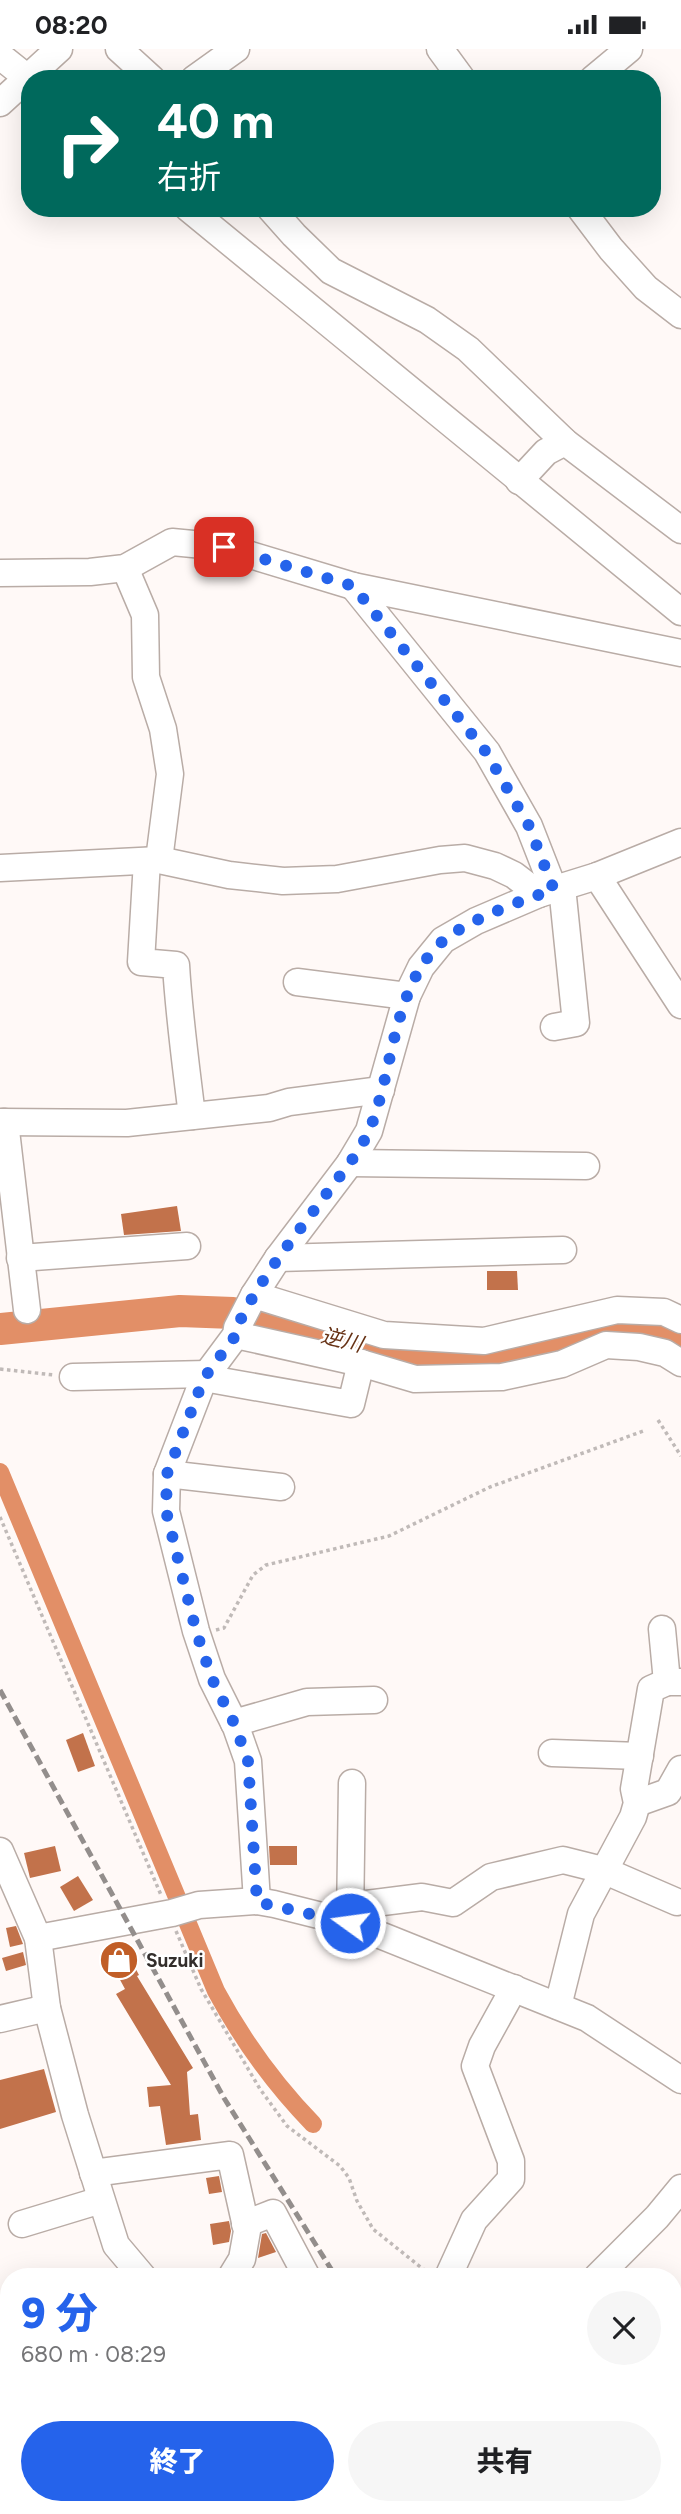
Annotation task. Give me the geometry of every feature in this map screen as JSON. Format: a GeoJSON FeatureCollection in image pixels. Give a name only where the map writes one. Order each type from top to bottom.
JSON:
{"type":"FeatureCollection","features":[{"type":"Feature","properties":{"kind":"street"},"geometry":{"type":"LineString","coordinates":[[38,70],[59,49]]}},
{"type":"Feature","properties":{"kind":"street"},"geometry":{"type":"LineString","coordinates":[[207,70],[236,49]]}},
{"type":"Feature","properties":{"kind":"street"},"geometry":{"type":"LineString","coordinates":[[440,49],[455,70]]}},
{"type":"Feature","properties":{"kind":"street"},"geometry":{"type":"LineString","coordinates":[[604,70],[629,49]]}},
{"type":"Feature","properties":{"kind":"street"},"geometry":{"type":"LineString","coordinates":[[123,50],[143,70]]}},
{"type":"Feature","properties":{"kind":"street"},"geometry":{"type":"LineString","coordinates":[[0,56],[21,73]]}},
{"type":"Feature","properties":{"kind":"street"},"geometry":{"type":"LineString","coordinates":[[0,103],[21,86]]}},
{"type":"Feature","properties":{"kind":"street"},"geometry":{"type":"LineString","coordinates":[[199,217],[681,612]]}},
{"type":"Feature","properties":{"kind":"street"},"geometry":{"type":"LineString","coordinates":[[278,217],[331,271],[427,320],[468,349],[565,442],[681,530]]}},
{"type":"Feature","properties":{"kind":"street"},"geometry":{"type":"LineString","coordinates":[[587,217],[646,288],[681,315]]}},
{"type":"Feature","properties":{"kind":"street"},"geometry":{"type":"LineString","coordinates":[[316,313],[347,280]]}},
{"type":"Feature","properties":{"kind":"street"},"geometry":{"type":"LineString","coordinates":[[519,481],[546,452],[565,442]]}},
{"type":"Feature","properties":{"kind":"street"},"geometry":{"type":"LineString","coordinates":[[0,573],[90,572],[125,568],[173,542],[224,547],[353,586],[681,653]]}},
{"type":"Feature","properties":{"kind":"street"},"geometry":{"type":"LineString","coordinates":[[125,568],[145,615],[146,677],[163,729],[170,774],[153,861],[141,962],[176,965],[180,1033],[185,1052],[192,1116]]}},
{"type":"Feature","properties":{"kind":"street"},"geometry":{"type":"LineString","coordinates":[[353,586],[486,752],[529,826],[551,891],[576,1023],[554,1027]]}},
{"type":"Feature","properties":{"kind":"street"},"geometry":{"type":"LineString","coordinates":[[257,1902],[248,1761],[234,1723],[212,1679],[197,1636],[166,1511],[167,1474],[206,1376],[278,1258],[350,1163],[369,1131],[407,996],[421,967],[443,940],[476,922],[551,891],[597,876],[681,842]]}},
{"type":"Feature","properties":{"kind":"street"},"geometry":{"type":"LineString","coordinates":[[0,868],[153,861],[229,875],[283,881],[337,879],[465,858],[495,866],[551,891]]}},
{"type":"Feature","properties":{"kind":"street"},"geometry":{"type":"LineString","coordinates":[[597,876],[681,1005]]}},
{"type":"Feature","properties":{"kind":"street"},"geometry":{"type":"LineString","coordinates":[[297,982],[407,996]]}},
{"type":"Feature","properties":{"kind":"street"},"geometry":{"type":"LineString","coordinates":[[26,1310],[14,1266],[8,1220],[2,1122],[127,1123],[268,1108],[289,1102],[381,1090]]}},
{"type":"Feature","properties":{"kind":"street"},"geometry":{"type":"LineString","coordinates":[[350,1163],[586,1166]]}},
{"type":"Feature","properties":{"kind":"street"},"geometry":{"type":"LineString","coordinates":[[14,1266],[187,1246]]}},
{"type":"Feature","properties":{"kind":"street"},"geometry":{"type":"LineString","coordinates":[[278,1258],[563,1250]]}},
{"type":"Feature","properties":{"kind":"street"},"geometry":{"type":"LineString","coordinates":[[244,1316],[384,1335],[484,1341],[617,1310],[675,1313]]}},
{"type":"Feature","properties":{"kind":"street"},"geometry":{"type":"LineString","coordinates":[[244,1316],[361,1363],[415,1379],[502,1377],[562,1364],[606,1345],[639,1347],[665,1353],[681,1363]]}},
{"type":"Feature","properties":{"kind":"street"},"geometry":{"type":"LineString","coordinates":[[73,1377],[206,1376],[351,1403],[361,1363]]}},
{"type":"Feature","properties":{"kind":"street"},"geometry":{"type":"LineString","coordinates":[[167,1474],[281,1487]]}},
{"type":"Feature","properties":{"kind":"street"},"geometry":{"type":"LineString","coordinates":[[558,2006],[581,1914],[633,1817],[637,1803],[634,1789],[651,1689],[674,1682],[662,1629]]}},
{"type":"Feature","properties":{"kind":"street"},"geometry":{"type":"LineString","coordinates":[[234,1723],[307,1702],[374,1700]]}},
{"type":"Feature","properties":{"kind":"street"},"geometry":{"type":"LineString","coordinates":[[552,1753],[640,1756]]}},
{"type":"Feature","properties":{"kind":"street"},"geometry":{"type":"LineString","coordinates":[[637,1803],[668,1792],[681,1769]]}},
{"type":"Feature","properties":{"kind":"street"},"geometry":{"type":"LineString","coordinates":[[351,1915],[352,1783]]}},
{"type":"Feature","properties":{"kind":"street"},"geometry":{"type":"LineString","coordinates":[[0,1851],[38,1938],[47,2008],[93,2173],[116,2245],[131,2268]]}},
{"type":"Feature","properties":{"kind":"street"},"geometry":{"type":"LineString","coordinates":[[351,1915],[422,1897],[453,1903],[491,1877],[563,1860],[603,1870],[677,1902]]}},
{"type":"Feature","properties":{"kind":"street"},"geometry":{"type":"LineString","coordinates":[[38,1938],[172,1913],[199,1905],[257,1902],[351,1915],[587,2018],[681,2080]]}},
{"type":"Feature","properties":{"kind":"street"},"geometry":{"type":"LineString","coordinates":[[452,2268],[474,2220],[511,2179],[511,2161],[475,2066],[482,2046],[514,1988]]}},
{"type":"Feature","properties":{"kind":"street"},"geometry":{"type":"LineString","coordinates":[[0,2019],[47,2008]]}},
{"type":"Feature","properties":{"kind":"street"},"geometry":{"type":"LineString","coordinates":[[93,2173],[230,2155],[247,2231],[242,2259],[236,2268]]}},
{"type":"Feature","properties":{"kind":"street"},"geometry":{"type":"LineString","coordinates":[[606,2268],[657,2217],[681,2188]]}},
{"type":"Feature","properties":{"kind":"street"},"geometry":{"type":"LineString","coordinates":[[22,2224],[101,2200]]}},
{"type":"Feature","properties":{"kind":"street"},"geometry":{"type":"LineString","coordinates":[[245,2224],[273,2213],[302,2268]]}},
{"type":"Feature","properties":{"kind":"path"},"geometry":{"type":"LineString","coordinates":[[0,1369],[73,1377]]}},
{"type":"Feature","properties":{"kind":"path"},"geometry":{"type":"LineString","coordinates":[[658,1420],[681,1456]]}},
{"type":"Feature","properties":{"kind":"path"},"geometry":{"type":"LineString","coordinates":[[197,1636],[224,1627],[253,1575],[266,1565],[389,1536],[490,1487],[646,1430]]}},
{"type":"Feature","properties":{"kind":"building"},"geometry":{"type":"Polygon","coordinates":[[[177,1206],[181,1231],[124,1235],[121,1214],[177,1206]]]}},
{"type":"Feature","properties":{"kind":"building"},"geometry":{"type":"Polygon","coordinates":[[[487,1271],[517,1271],[518,1290],[487,1290],[487,1271]]]}},
{"type":"Feature","properties":{"kind":"building"},"geometry":{"type":"Polygon","coordinates":[[[83,1733],[95,1766],[78,1772],[66,1740],[83,1733]]]}},
{"type":"Feature","properties":{"kind":"building"},"geometry":{"type":"Polygon","coordinates":[[[55,1846],[61,1871],[30,1878],[24,1853],[55,1846]]]}},
{"type":"Feature","properties":{"kind":"building"},"geometry":{"type":"Polygon","coordinates":[[[269,1846],[297,1846],[297,1865],[270,1865],[269,1846]]]}},
{"type":"Feature","properties":{"kind":"building"},"geometry":{"type":"Polygon","coordinates":[[[78,1876],[93,1900],[74,1911],[60,1887],[78,1876]]]}},
{"type":"Feature","properties":{"kind":"building"},"geometry":{"type":"Polygon","coordinates":[[[16,1926],[23,1944],[10,1947],[6,1928],[16,1926]]]}},
{"type":"Feature","properties":{"kind":"building"},"geometry":{"type":"Polygon","coordinates":[[[123,1945],[139,1975],[137,1976],[193,2068],[187,2072],[190,2115],[198,2114],[201,2140],[166,2145],[160,2106],[149,2107],[147,2087],[171,2085],[116,1994],[125,1989],[106,1954],[123,1945]]]}},
{"type":"Feature","properties":{"kind":"building"},"geometry":{"type":"Polygon","coordinates":[[[23,1952],[26,1965],[6,1971],[2,1958],[23,1952]]]}},
{"type":"Feature","properties":{"kind":"building"},"geometry":{"type":"Polygon","coordinates":[[[44,2069],[56,2112],[0,2129],[0,2080],[44,2069]]]}},
{"type":"Feature","properties":{"kind":"building"},"geometry":{"type":"Polygon","coordinates":[[[219,2176],[222,2192],[209,2194],[206,2178],[219,2176]]]}},
{"type":"Feature","properties":{"kind":"building"},"geometry":{"type":"Polygon","coordinates":[[[229,2221],[229,2242],[213,2245],[210,2224],[229,2221]]]}},
{"type":"Feature","properties":{"kind":"building"},"geometry":{"type":"Polygon","coordinates":[[[266,2233],[276,2252],[258,2258],[262,2234],[266,2233]]]}},
{"type":"Feature","properties":{"kind":"waterway","name":"逆川"},"geometry":{"type":"LineString","coordinates":[[0,1329],[180,1311],[233,1313],[415,1358],[498,1358],[562,1341],[612,1332],[652,1330],[681,1342]]}},
{"type":"Feature","properties":{"kind":"waterway"},"geometry":{"type":"LineString","coordinates":[[0,1472],[216,1991],[260,2061],[313,2124]]}},
{"type":"Feature","properties":{"kind":"railway"},"geometry":{"type":"LineString","coordinates":[[0,1690],[224,2098],[330,2268]]}},
{"type":"Feature","properties":{"kind":"place","name":"Suzuki"},"geometry":{"type":"Point","coordinates":[119,1960]}},
{"type":"Feature","properties":{"kind":"route"},"geometry":{"type":"LineString","coordinates":[[224,547],[353,586],[486,752],[529,826],[554,890],[476,922],[443,940],[421,967],[407,996],[369,1131],[350,1163],[278,1258],[254,1295],[236,1335],[204,1378],[167,1474],[166,1511],[196,1631],[212,1679],[234,1723],[248,1761],[257,1902],[350,1923]]}}]}
